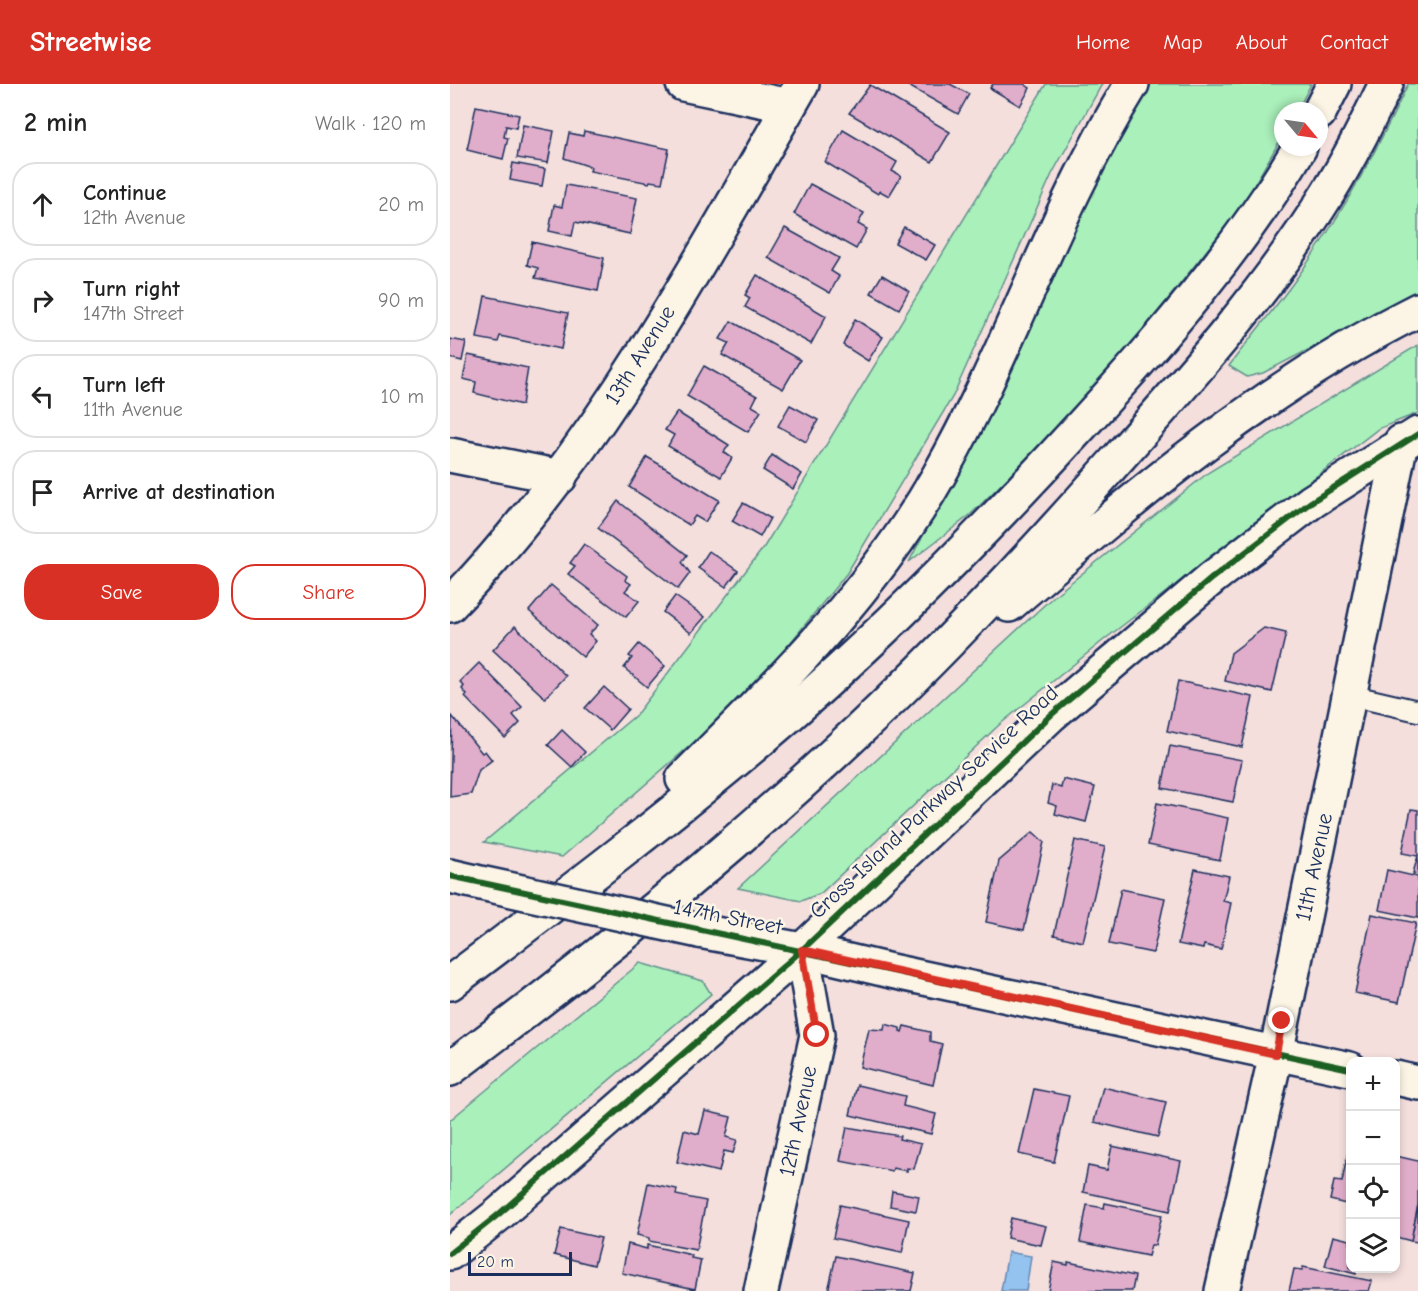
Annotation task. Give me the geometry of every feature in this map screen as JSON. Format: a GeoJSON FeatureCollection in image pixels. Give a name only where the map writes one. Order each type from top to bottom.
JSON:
{"type":"FeatureCollection","features":[{"type":"Feature","properties":{"kind":"main road"},"geometry":{"type":"LineString","coordinates":[[683,84],[795,95]]}},
{"type":"Feature","properties":{"kind":"main road"},"geometry":{"type":"LineString","coordinates":[[583,879],[822,638],[865,586],[900,537],[956,443],[1074,189],[1132,84]]}},
{"type":"Feature","properties":{"kind":"main road"},"geometry":{"type":"LineString","coordinates":[[1325,102],[1334,84]]}},
{"type":"Feature","properties":{"kind":"main road"},"geometry":{"type":"LineString","coordinates":[[816,770],[904,687],[989,600],[1209,354],[1273,273],[1313,217],[1344,166],[1386,84]]}},
{"type":"Feature","properties":{"kind":"main road","name":"13th Avenue"},"geometry":{"type":"LineString","coordinates":[[450,604],[474,580],[560,477],[621,390],[795,95]]}},
{"type":"Feature","properties":{"kind":"main road"},"geometry":{"type":"LineString","coordinates":[[450,983],[720,773],[808,699],[884,628],[989,525],[1157,341],[1242,233],[1294,156]]}},
{"type":"Feature","properties":{"kind":"main road"},"geometry":{"type":"LineString","coordinates":[[450,1069],[623,936],[1147,487],[1213,436],[1338,353],[1418,310]]}},
{"type":"Feature","properties":{"kind":"main road","name":"11th Avenue"},"geometry":{"type":"LineString","coordinates":[[1222,1291],[1276,1054],[1349,695],[1410,438]]}},
{"type":"Feature","properties":{"kind":"main road","name":"Cross Island Parkway Service Road"},"geometry":{"type":"LineString","coordinates":[[450,1253],[499,1214],[802,950],[1051,715],[1212,578],[1311,502],[1410,438]]}},
{"type":"Feature","properties":{"kind":"main road"},"geometry":{"type":"LineString","coordinates":[[450,454],[560,477]]}},
{"type":"Feature","properties":{"kind":"main road","name":"147th Street"},"geometry":{"type":"LineString","coordinates":[[463,879],[1346,1068]]}},
{"type":"Feature","properties":{"kind":"main road","name":"12th Avenue"},"geometry":{"type":"LineString","coordinates":[[761,1291],[817,1035],[802,950]]}},
{"type":"Feature","properties":{"kind":"main road"},"geometry":{"type":"LineString","coordinates":[[1400,1079],[1418,1083]]}},
{"type":"Feature","properties":{"kind":"lane"},"geometry":{"type":"LineString","coordinates":[[1349,695],[1418,711]]}},
{"type":"Feature","properties":{"kind":"green space"},"geometry":{"type":"Polygon","coordinates":[[[1046,84],[1102,84],[1052,174],[953,396],[847,573],[747,696],[562,857],[484,842],[636,715],[764,547],[1046,84]]]}},
{"type":"Feature","properties":{"kind":"green space"},"geometry":{"type":"Polygon","coordinates":[[[1151,84],[1311,84],[1302,102],[1274,102],[1274,151],[1242,206],[1090,397],[970,515],[909,562],[949,486],[1102,166],[1151,84]]]}},
{"type":"Feature","properties":{"kind":"green space"},"geometry":{"type":"Polygon","coordinates":[[[1408,84],[1418,84],[1418,293],[1263,373],[1247,377],[1229,366],[1291,287],[1330,229],[1384,134],[1408,84]]]}},
{"type":"Feature","properties":{"kind":"green space"},"geometry":{"type":"Polygon","coordinates":[[[1418,345],[1418,413],[1378,429],[1105,639],[999,725],[821,893],[801,901],[738,888],[1054,596],[1209,472],[1418,345]]]}},
{"type":"Feature","properties":{"kind":"green space"},"geometry":{"type":"Polygon","coordinates":[[[640,963],[703,981],[711,994],[450,1215],[450,1120],[640,963]]]}},
{"type":"Feature","properties":{"kind":"water"},"geometry":{"type":"Polygon","coordinates":[[[1008,1252],[1031,1256],[1026,1291],[1001,1291],[1008,1252]]]}},
{"type":"Feature","properties":{"kind":"building"},"geometry":{"type":"Polygon","coordinates":[[[905,84],[950,84],[969,94],[958,114],[905,84]]]}},
{"type":"Feature","properties":{"kind":"building"},"geometry":{"type":"Polygon","coordinates":[[[993,84],[1024,84],[1030,88],[1020,106],[990,88],[993,84]]]}},
{"type":"Feature","properties":{"kind":"building"},"geometry":{"type":"Polygon","coordinates":[[[870,85],[950,132],[932,162],[849,113],[870,85]]]}},
{"type":"Feature","properties":{"kind":"building"},"geometry":{"type":"Polygon","coordinates":[[[476,106],[519,115],[516,128],[506,126],[504,137],[508,138],[503,159],[467,150],[476,106]]]}},
{"type":"Feature","properties":{"kind":"building"},"geometry":{"type":"Polygon","coordinates":[[[523,125],[554,131],[548,163],[517,158],[523,125]]]}},
{"type":"Feature","properties":{"kind":"building"},"geometry":{"type":"Polygon","coordinates":[[[843,130],[897,162],[892,171],[901,176],[889,196],[880,191],[878,194],[825,162],[843,130]]]}},
{"type":"Feature","properties":{"kind":"building"},"geometry":{"type":"Polygon","coordinates":[[[584,131],[669,149],[662,183],[650,181],[649,183],[590,171],[591,167],[564,158],[569,133],[583,136],[584,131]]]}},
{"type":"Feature","properties":{"kind":"building"},"geometry":{"type":"Polygon","coordinates":[[[513,163],[545,169],[542,186],[510,180],[513,163]]]}},
{"type":"Feature","properties":{"kind":"building"},"geometry":{"type":"Polygon","coordinates":[[[810,184],[864,213],[858,224],[867,229],[856,249],[794,214],[810,184]]]}},
{"type":"Feature","properties":{"kind":"building"},"geometry":{"type":"Polygon","coordinates":[[[566,185],[637,198],[630,234],[575,222],[572,236],[549,231],[554,205],[562,207],[566,185]]]}},
{"type":"Feature","properties":{"kind":"building"},"geometry":{"type":"Polygon","coordinates":[[[904,227],[935,245],[926,260],[895,243],[904,227]]]}},
{"type":"Feature","properties":{"kind":"building"},"geometry":{"type":"Polygon","coordinates":[[[785,228],[839,258],[831,271],[839,276],[830,293],[768,258],[785,228]]]}},
{"type":"Feature","properties":{"kind":"building"},"geometry":{"type":"Polygon","coordinates":[[[532,242],[604,258],[598,291],[535,278],[538,268],[527,265],[532,242]]]}},
{"type":"Feature","properties":{"kind":"building"},"geometry":{"type":"Polygon","coordinates":[[[757,275],[826,316],[811,344],[745,307],[750,298],[745,295],[757,275]]]}},
{"type":"Feature","properties":{"kind":"building"},"geometry":{"type":"Polygon","coordinates":[[[882,275],[909,291],[899,309],[871,293],[882,275]]]}},
{"type":"Feature","properties":{"kind":"building"},"geometry":{"type":"Polygon","coordinates":[[[485,296],[568,313],[561,349],[500,336],[498,342],[477,338],[485,296]]]}},
{"type":"Feature","properties":{"kind":"building"},"geometry":{"type":"Polygon","coordinates":[[[855,319],[883,337],[868,361],[843,345],[855,319]]]}},
{"type":"Feature","properties":{"kind":"building"},"geometry":{"type":"Polygon","coordinates":[[[731,321],[800,360],[783,389],[722,355],[729,343],[720,339],[731,321]]]}},
{"type":"Feature","properties":{"kind":"building"},"geometry":{"type":"Polygon","coordinates":[[[450,339],[466,342],[462,361],[450,358],[450,339]]]}},
{"type":"Feature","properties":{"kind":"building"},"geometry":{"type":"Polygon","coordinates":[[[468,355],[528,368],[522,405],[474,393],[476,382],[463,379],[468,355]]]}},
{"type":"Feature","properties":{"kind":"building"},"geometry":{"type":"Polygon","coordinates":[[[704,366],[757,396],[752,406],[761,411],[748,432],[687,396],[704,366]]]}},
{"type":"Feature","properties":{"kind":"building"},"geometry":{"type":"Polygon","coordinates":[[[790,405],[818,420],[806,442],[778,426],[790,405]]]}},
{"type":"Feature","properties":{"kind":"building"},"geometry":{"type":"Polygon","coordinates":[[[677,412],[729,445],[724,452],[732,458],[721,477],[668,446],[674,435],[665,430],[677,412]]]}},
{"type":"Feature","properties":{"kind":"building"},"geometry":{"type":"Polygon","coordinates":[[[772,455],[802,474],[793,489],[763,470],[772,455]]]}},
{"type":"Feature","properties":{"kind":"building"},"geometry":{"type":"Polygon","coordinates":[[[647,457],[719,500],[705,522],[695,516],[689,525],[629,487],[647,457]]]}},
{"type":"Feature","properties":{"kind":"building"},"geometry":{"type":"Polygon","coordinates":[[[618,501],[687,555],[682,562],[690,573],[678,589],[598,528],[618,501]]]}},
{"type":"Feature","properties":{"kind":"building"},"geometry":{"type":"Polygon","coordinates":[[[743,503],[770,518],[760,537],[732,521],[743,503]]]}},
{"type":"Feature","properties":{"kind":"building"},"geometry":{"type":"Polygon","coordinates":[[[584,544],[627,576],[625,580],[631,584],[625,591],[639,601],[626,617],[568,574],[575,566],[570,563],[584,544]]]}},
{"type":"Feature","properties":{"kind":"building"},"geometry":{"type":"Polygon","coordinates":[[[709,551],[738,571],[726,587],[698,568],[709,551]]]}},
{"type":"Feature","properties":{"kind":"building"},"geometry":{"type":"Polygon","coordinates":[[[551,585],[598,625],[589,634],[596,641],[583,657],[529,611],[551,585]]]}},
{"type":"Feature","properties":{"kind":"building"},"geometry":{"type":"Polygon","coordinates":[[[675,596],[705,617],[691,633],[663,612],[675,596]]]}},
{"type":"Feature","properties":{"kind":"building"},"geometry":{"type":"Polygon","coordinates":[[[515,626],[566,676],[545,698],[493,650],[515,626]]]}},
{"type":"Feature","properties":{"kind":"building"},"geometry":{"type":"Polygon","coordinates":[[[1264,628],[1286,633],[1272,692],[1225,681],[1231,653],[1264,628]]]}},
{"type":"Feature","properties":{"kind":"building"},"geometry":{"type":"Polygon","coordinates":[[[639,644],[665,666],[647,687],[624,668],[632,658],[629,656],[639,644]]]}},
{"type":"Feature","properties":{"kind":"building"},"geometry":{"type":"Polygon","coordinates":[[[479,663],[522,707],[513,715],[520,723],[505,738],[465,697],[467,695],[462,689],[464,686],[460,682],[479,663]]]}},
{"type":"Feature","properties":{"kind":"building"},"geometry":{"type":"Polygon","coordinates":[[[1178,681],[1253,697],[1242,747],[1167,731],[1178,681]]]}},
{"type":"Feature","properties":{"kind":"building"},"geometry":{"type":"Polygon","coordinates":[[[604,687],[628,709],[610,730],[585,708],[604,687]]]}},
{"type":"Feature","properties":{"kind":"building"},"geometry":{"type":"Polygon","coordinates":[[[452,716],[482,753],[485,751],[492,760],[479,770],[471,794],[450,797],[452,716]]]}},
{"type":"Feature","properties":{"kind":"building"},"geometry":{"type":"Polygon","coordinates":[[[562,730],[585,752],[572,767],[548,745],[562,730]]]}},
{"type":"Feature","properties":{"kind":"building"},"geometry":{"type":"Polygon","coordinates":[[[1170,746],[1242,760],[1233,802],[1162,788],[1170,746]]]}},
{"type":"Feature","properties":{"kind":"building"},"geometry":{"type":"Polygon","coordinates":[[[1063,779],[1095,787],[1086,822],[1055,814],[1057,806],[1048,803],[1052,785],[1061,788],[1063,779]]]}},
{"type":"Feature","properties":{"kind":"building"},"geometry":{"type":"Polygon","coordinates":[[[1157,803],[1228,818],[1220,860],[1148,845],[1157,803]]]}},
{"type":"Feature","properties":{"kind":"building"},"geometry":{"type":"Polygon","coordinates":[[[1411,809],[1418,810],[1418,856],[1402,853],[1411,809]]]}},
{"type":"Feature","properties":{"kind":"building"},"geometry":{"type":"Polygon","coordinates":[[[1033,832],[1044,842],[1024,930],[986,922],[999,861],[1033,832]]]}},
{"type":"Feature","properties":{"kind":"building"},"geometry":{"type":"Polygon","coordinates":[[[1075,840],[1105,847],[1083,942],[1054,935],[1075,840]]]}},
{"type":"Feature","properties":{"kind":"building"},"geometry":{"type":"Polygon","coordinates":[[[1418,856],[1418,874],[1413,873],[1418,856]]]}},
{"type":"Feature","properties":{"kind":"building"},"geometry":{"type":"Polygon","coordinates":[[[1195,869],[1229,876],[1223,901],[1231,903],[1221,949],[1204,945],[1203,949],[1178,944],[1195,869]]]}},
{"type":"Feature","properties":{"kind":"building"},"geometry":{"type":"Polygon","coordinates":[[[1387,870],[1418,877],[1418,918],[1379,910],[1387,870]]]}},
{"type":"Feature","properties":{"kind":"building"},"geometry":{"type":"Polygon","coordinates":[[[1121,889],[1165,898],[1153,953],[1109,944],[1121,889]]]}},
{"type":"Feature","properties":{"kind":"building"},"geometry":{"type":"Polygon","coordinates":[[[1372,914],[1416,923],[1399,1002],[1355,993],[1372,914]]]}},
{"type":"Feature","properties":{"kind":"building"},"geometry":{"type":"Polygon","coordinates":[[[885,1024],[900,1028],[902,1032],[904,1026],[930,1032],[930,1041],[942,1044],[933,1085],[860,1067],[869,1029],[884,1030],[885,1024]]]}},
{"type":"Feature","properties":{"kind":"building"},"geometry":{"type":"Polygon","coordinates":[[[857,1085],[905,1096],[903,1106],[936,1114],[931,1134],[850,1115],[857,1085]]]}},
{"type":"Feature","properties":{"kind":"building"},"geometry":{"type":"Polygon","coordinates":[[[1103,1087],[1166,1102],[1158,1137],[1094,1122],[1103,1087]]]}},
{"type":"Feature","properties":{"kind":"building"},"geometry":{"type":"Polygon","coordinates":[[[1034,1089],[1069,1096],[1054,1162],[1019,1154],[1034,1089]]]}},
{"type":"Feature","properties":{"kind":"building"},"geometry":{"type":"Polygon","coordinates":[[[705,1111],[731,1117],[726,1137],[737,1140],[733,1153],[724,1151],[719,1172],[677,1162],[684,1130],[699,1134],[705,1111]]]}},
{"type":"Feature","properties":{"kind":"building"},"geometry":{"type":"Polygon","coordinates":[[[847,1127],[900,1136],[899,1139],[921,1144],[914,1169],[907,1168],[907,1171],[893,1168],[892,1171],[840,1161],[847,1127]]]}},
{"type":"Feature","properties":{"kind":"building"},"geometry":{"type":"Polygon","coordinates":[[[1112,1146],[1181,1161],[1170,1211],[1083,1192],[1088,1166],[1107,1170],[1112,1146]]]}},
{"type":"Feature","properties":{"kind":"building"},"geometry":{"type":"Polygon","coordinates":[[[1400,1157],[1418,1161],[1418,1205],[1411,1241],[1400,1238],[1400,1157]]]}},
{"type":"Feature","properties":{"kind":"building"},"geometry":{"type":"Polygon","coordinates":[[[1346,1161],[1346,1204],[1330,1200],[1334,1181],[1342,1182],[1346,1161]]]}},
{"type":"Feature","properties":{"kind":"building"},"geometry":{"type":"Polygon","coordinates":[[[648,1183],[677,1189],[676,1195],[706,1201],[696,1250],[649,1241],[649,1238],[637,1235],[648,1183]]]}},
{"type":"Feature","properties":{"kind":"building"},"geometry":{"type":"Polygon","coordinates":[[[892,1191],[919,1196],[916,1211],[890,1206],[892,1191]]]}},
{"type":"Feature","properties":{"kind":"building"},"geometry":{"type":"Polygon","coordinates":[[[1105,1203],[1162,1215],[1155,1245],[1151,1245],[1148,1256],[1080,1242],[1087,1205],[1104,1208],[1105,1203]]]}},
{"type":"Feature","properties":{"kind":"building"},"geometry":{"type":"Polygon","coordinates":[[[840,1205],[909,1220],[902,1253],[833,1238],[840,1205]]]}},
{"type":"Feature","properties":{"kind":"building"},"geometry":{"type":"Polygon","coordinates":[[[1418,1205],[1418,1242],[1411,1241],[1418,1205]]]}},
{"type":"Feature","properties":{"kind":"building"},"geometry":{"type":"Polygon","coordinates":[[[1011,1218],[1046,1226],[1041,1245],[1007,1238],[1011,1218]]]}},
{"type":"Feature","properties":{"kind":"building"},"geometry":{"type":"Polygon","coordinates":[[[561,1229],[601,1238],[594,1265],[554,1255],[561,1229]]]}},
{"type":"Feature","properties":{"kind":"building"},"geometry":{"type":"Polygon","coordinates":[[[1333,1236],[1346,1239],[1346,1271],[1325,1266],[1333,1236]]]}},
{"type":"Feature","properties":{"kind":"building"},"geometry":{"type":"Polygon","coordinates":[[[628,1244],[647,1249],[647,1245],[692,1255],[691,1258],[701,1260],[695,1289],[622,1273],[628,1244]]]}},
{"type":"Feature","properties":{"kind":"building"},"geometry":{"type":"Polygon","coordinates":[[[836,1256],[915,1273],[911,1291],[828,1291],[836,1256]]]}},
{"type":"Feature","properties":{"kind":"building"},"geometry":{"type":"Polygon","coordinates":[[[1054,1262],[1068,1265],[1068,1262],[1135,1276],[1132,1291],[1048,1291],[1054,1262]]]}},
{"type":"Feature","properties":{"kind":"building"},"geometry":{"type":"Polygon","coordinates":[[[1303,1267],[1372,1281],[1369,1291],[1289,1291],[1294,1269],[1302,1270],[1303,1267]]]}},
{"type":"Feature","properties":{"kind":"cycle path"},"geometry":{"type":"LineString","coordinates":[[450,1253],[499,1214],[802,950],[1051,715],[1212,578],[1311,502],[1418,434]]}},
{"type":"Feature","properties":{"kind":"cycle path"},"geometry":{"type":"LineString","coordinates":[[450,876],[1346,1068]]}},
{"type":"Feature","properties":{"kind":"route"},"geometry":{"type":"LineString","coordinates":[[817,1035],[802,950],[1276,1054],[1282,1021]]}}]}
